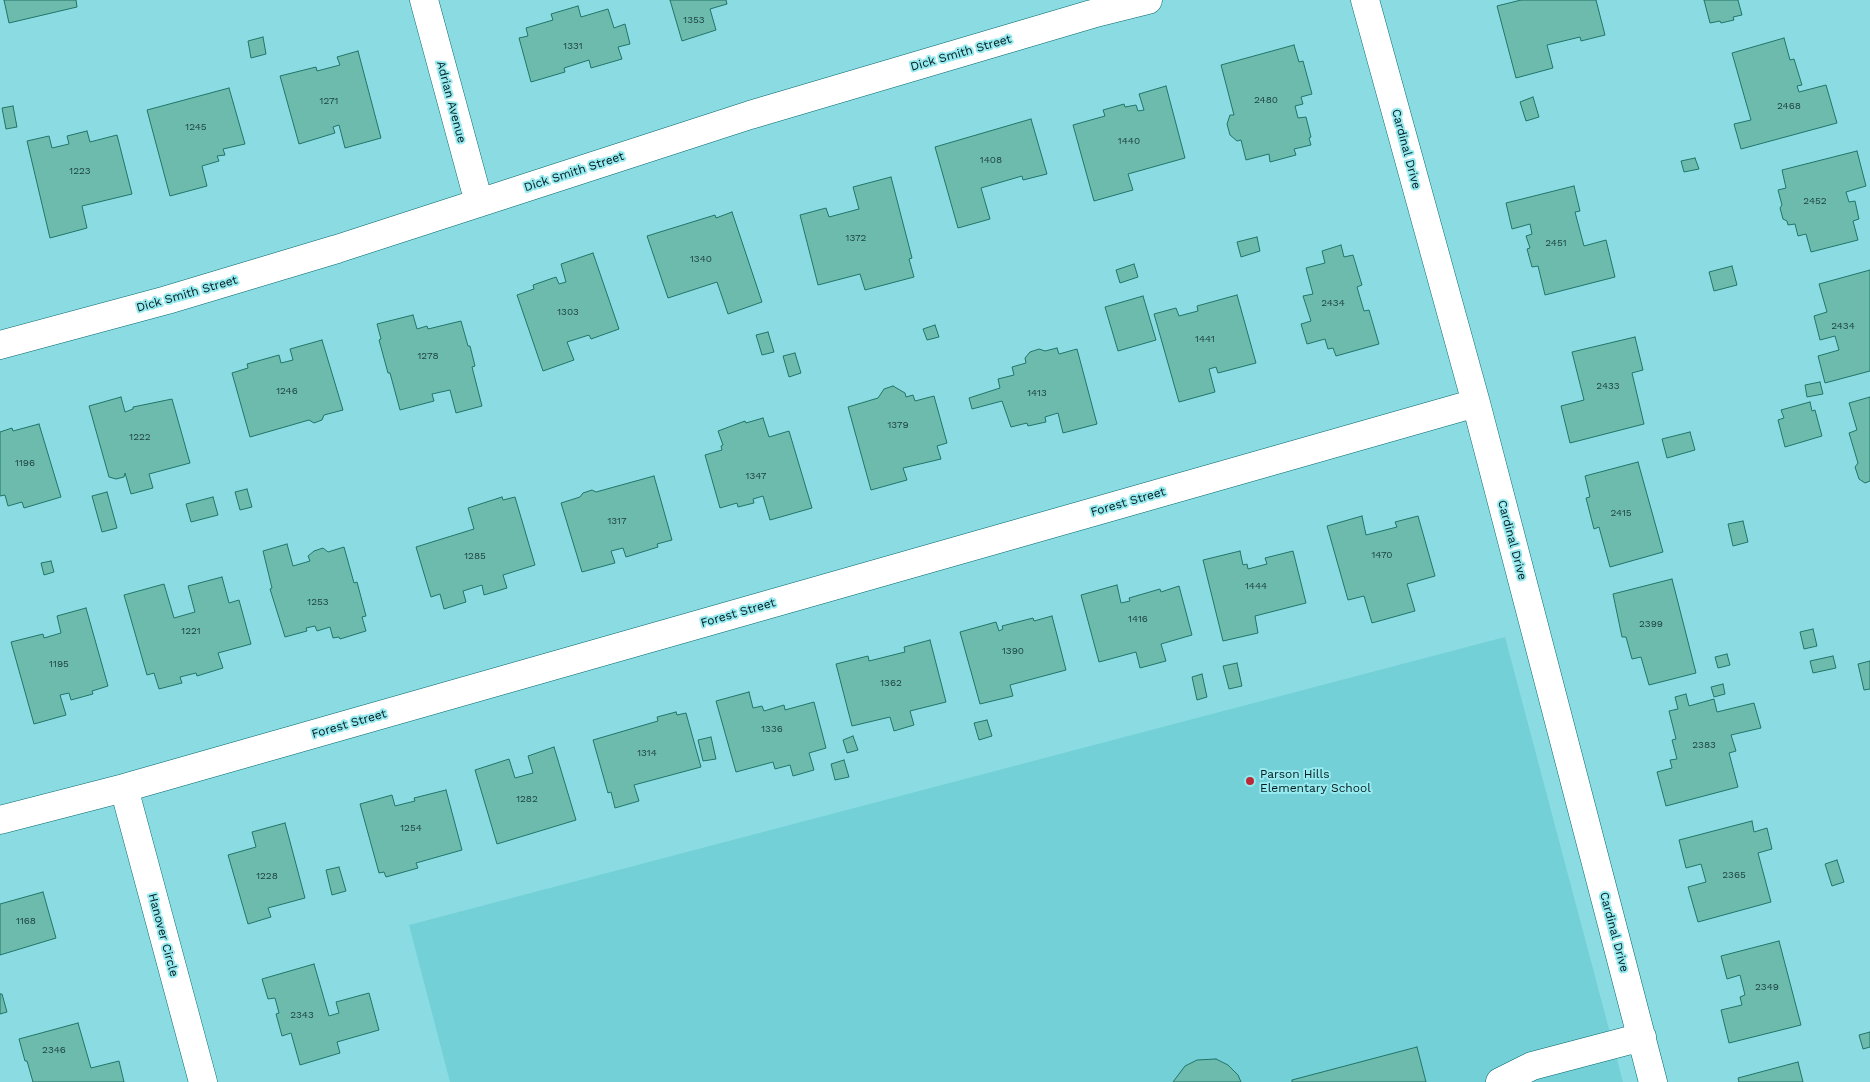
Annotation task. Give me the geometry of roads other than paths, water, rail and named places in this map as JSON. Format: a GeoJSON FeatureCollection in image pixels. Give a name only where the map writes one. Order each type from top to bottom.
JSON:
{"type":"FeatureCollection","features":[{"type":"Feature","properties":{"kind":"street","name":"Adrian Avenue"},"geometry":{"type":"LineString","coordinates":[[424,0],[479,203]]}},
{"type":"Feature","properties":{"kind":"street","name":"Dick Smith Street"},"geometry":{"type":"LineString","coordinates":[[0,345],[168,300],[337,249],[750,115],[1092,14],[1148,0]]}},
{"type":"Feature","properties":{"kind":"street","name":"Cardinal Drive"},"geometry":{"type":"LineString","coordinates":[[1365,0],[1476,403],[1653,1082]]}},
{"type":"Feature","properties":{"kind":"street","name":"Forest Street"},"geometry":{"type":"LineString","coordinates":[[0,820],[124,788],[1476,403]]}},
{"type":"Feature","properties":{"kind":"street","name":"Hanover Circle"},"geometry":{"type":"LineString","coordinates":[[124,788],[203,1082]]}},
{"type":"Feature","properties":{"kind":"street"},"geometry":{"type":"LineString","coordinates":[[1500,1082],[1532,1066],[1642,1038]]}},
{"type":"Feature","properties":{"kind":"place","name":"Parson Hills Elementary School"},"geometry":{"type":"Point","coordinates":[1250,781]}}]}
